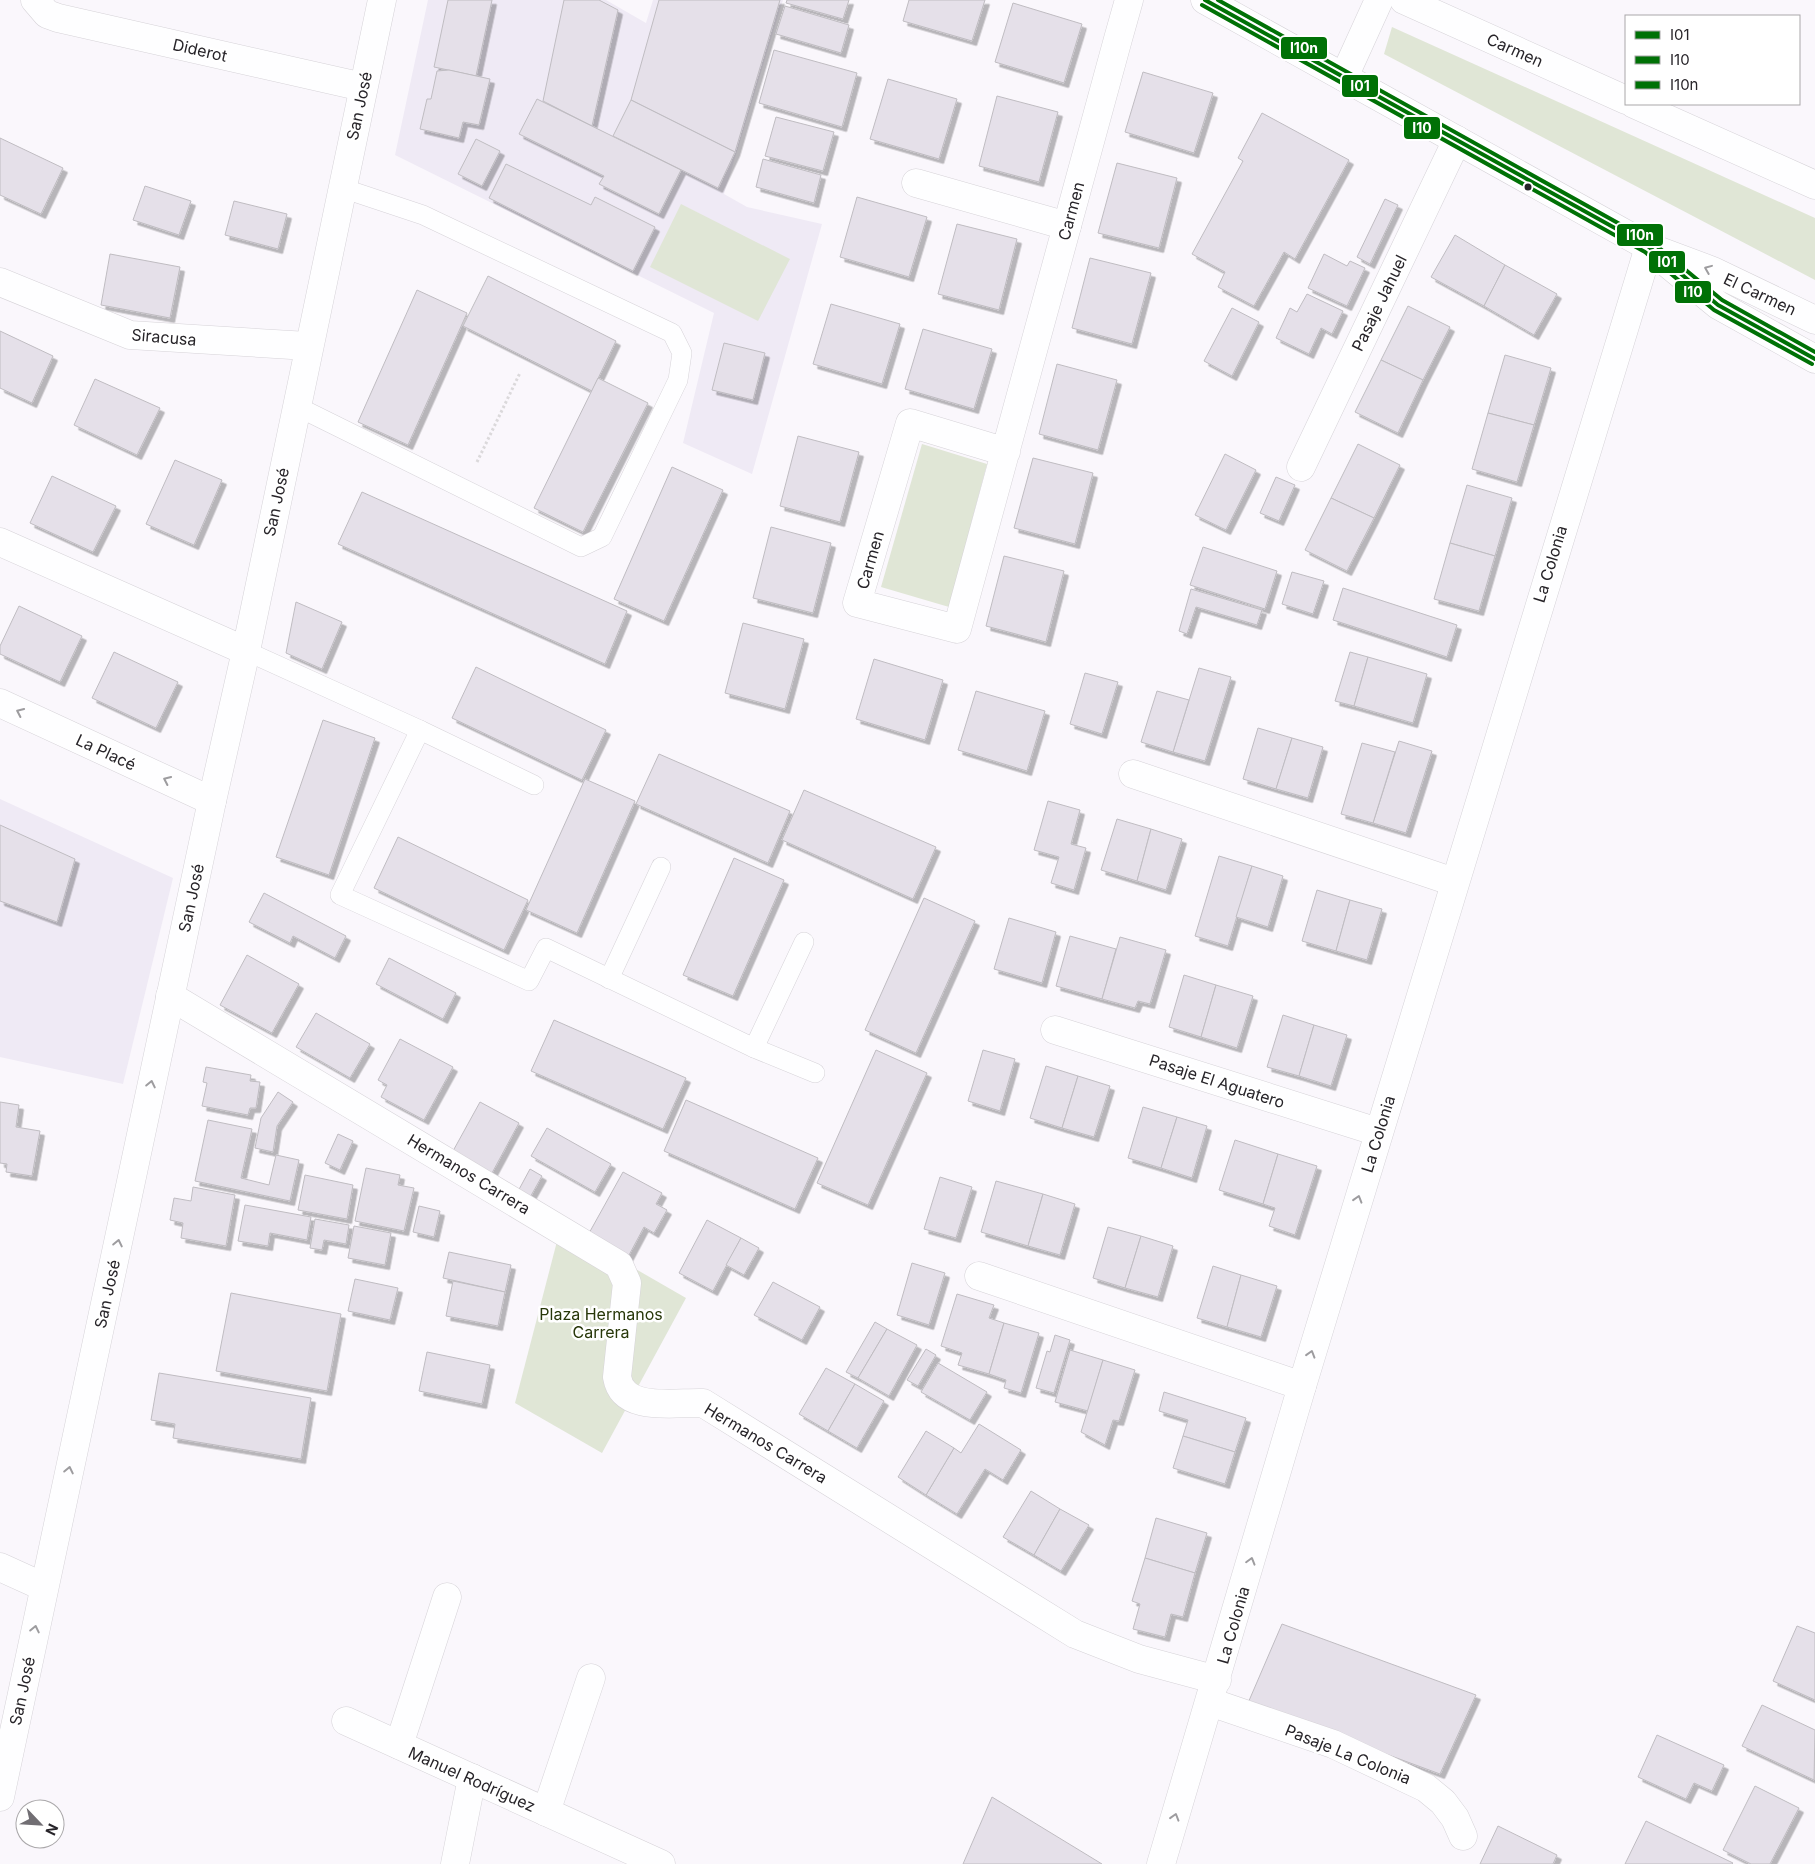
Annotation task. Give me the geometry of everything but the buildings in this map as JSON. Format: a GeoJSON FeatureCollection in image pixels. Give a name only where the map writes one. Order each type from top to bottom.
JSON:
{"type":"FeatureCollection","features":[{"type":"Feature","properties":{"kind":"street","name":"San José"},"geometry":{"type":"LineString","coordinates":[[0,1797],[170,996],[246,651],[308,346],[382,0]]}},
{"type":"Feature","properties":{"kind":"street","name":"Carmen"},"geometry":{"type":"LineString","coordinates":[[1006,452],[910,423],[858,603],[957,629],[1006,452],[1129,0]]}},
{"type":"Feature","properties":{"kind":"street","name":"El Carmen"},"geometry":{"type":"LineString","coordinates":[[1205,0],[1649,247],[1713,271],[1815,320]]}},
{"type":"Feature","properties":{"kind":"street"},"geometry":{"type":"LineString","coordinates":[[1344,77],[1379,0]]}},
{"type":"Feature","properties":{"kind":"street","name":"Carmen"},"geometry":{"type":"LineString","coordinates":[[1404,0],[1625,100]]}},
{"type":"Feature","properties":{"kind":"street","name":"Diderot"},"geometry":{"type":"LineString","coordinates":[[37,3],[47,14],[58,18],[363,86]]}},
{"type":"Feature","properties":{"kind":"street"},"geometry":{"type":"LineString","coordinates":[[1636,105],[1815,186]]}},
{"type":"Feature","properties":{"kind":"street","name":"Pasaje Jahuel"},"geometry":{"type":"LineString","coordinates":[[1301,467],[1457,140]]}},
{"type":"Feature","properties":{"kind":"street"},"geometry":{"type":"LineString","coordinates":[[916,183],[1067,226]]}},
{"type":"Feature","properties":{"kind":"street","name":"El Carmen"},"geometry":{"type":"LineString","coordinates":[[1649,247],[1718,305],[1815,359]]}},
{"type":"Feature","properties":{"kind":"street","name":"La Colonia"},"geometry":{"type":"LineString","coordinates":[[1161,1864],[1214,1691],[1378,1132],[1649,247]]}},
{"type":"Feature","properties":{"kind":"street","name":"Siracusa"},"geometry":{"type":"LineString","coordinates":[[0,282],[130,335],[308,346]]}},
{"type":"Feature","properties":{"kind":"street"},"geometry":{"type":"LineString","coordinates":[[0,542],[246,651]]}},
{"type":"Feature","properties":{"kind":"street","name":"La Placé"},"geometry":{"type":"LineString","coordinates":[[0,703],[212,801]]}},
{"type":"Feature","properties":{"kind":"street"},"geometry":{"type":"LineString","coordinates":[[1133,774],[1454,882]]}},
{"type":"Feature","properties":{"kind":"street","name":"Hermanos Carrera"},"geometry":{"type":"LineString","coordinates":[[170,996],[619,1265],[627,1283],[617,1377],[621,1391],[627,1397],[642,1402],[704,1403],[1075,1634],[1130,1656],[1178,1671],[1214,1691]]}},
{"type":"Feature","properties":{"kind":"street","name":"Pasaje El Aguatero"},"geometry":{"type":"LineString","coordinates":[[1055,1030],[1378,1132]]}},
{"type":"Feature","properties":{"kind":"street"},"geometry":{"type":"LineString","coordinates":[[979,1276],[1302,1386]]}},
{"type":"Feature","properties":{"kind":"street"},"geometry":{"type":"LineString","coordinates":[[0,1567],[44,1587]]}},
{"type":"Feature","properties":{"kind":"street","name":"Manuel Rodríguez"},"geometry":{"type":"LineString","coordinates":[[399,1746],[447,1597]]}},
{"type":"Feature","properties":{"kind":"street","name":"Manuel Rodríguez"},"geometry":{"type":"LineString","coordinates":[[546,1812],[591,1678]]}},
{"type":"Feature","properties":{"kind":"street","name":"Pasaje La Colonia"},"geometry":{"type":"LineString","coordinates":[[1214,1691],[1426,1788],[1443,1802],[1455,1818],[1463,1836]]}},
{"type":"Feature","properties":{"kind":"street","name":"Manuel Rodríguez"},"geometry":{"type":"LineString","coordinates":[[346,1721],[661,1864]]}},
{"type":"Feature","properties":{"kind":"street"},"geometry":{"type":"LineString","coordinates":[[455,1864],[472,1778]]}},
{"type":"Feature","properties":{"kind":"lane"},"geometry":{"type":"LineString","coordinates":[[296,406],[581,547],[602,537],[678,380],[682,352],[672,333],[423,215],[342,188]]}},
{"type":"Feature","properties":{"kind":"lane"},"geometry":{"type":"LineString","coordinates":[[246,651],[420,730],[534,785]]}},
{"type":"Feature","properties":{"kind":"lane"},"geometry":{"type":"LineString","coordinates":[[420,730],[340,896],[529,981],[546,948],[754,1048],[815,1073]]}},
{"type":"Feature","properties":{"kind":"lane"},"geometry":{"type":"LineString","coordinates":[[609,979],[661,867]]}},
{"type":"Feature","properties":{"kind":"lane"},"geometry":{"type":"LineString","coordinates":[[754,1048],[804,942]]}},
{"type":"Feature","properties":{"kind":"path"},"geometry":{"type":"LineString","coordinates":[[464,489],[520,373]]}},
{"type":"Feature","properties":{"kind":"shaded area"},"geometry":{"type":"Polygon","coordinates":[[[428,0],[606,0],[646,23],[653,0],[783,0],[724,194],[747,207],[822,224],[752,474],[683,443],[714,313],[395,155],[428,0]]]}},
{"type":"Feature","properties":{"kind":"shaded area"},"geometry":{"type":"Polygon","coordinates":[[[0,799],[173,878],[123,1084],[0,1057],[0,799]]]}},
{"type":"Feature","properties":{"kind":"green space"},"geometry":{"type":"Polygon","coordinates":[[[1392,27],[1815,218],[1815,280],[1384,54],[1392,27]]]}},
{"type":"Feature","properties":{"kind":"green space"},"geometry":{"type":"Polygon","coordinates":[[[681,204],[790,259],[758,321],[650,267],[681,204]]]}},
{"type":"Feature","properties":{"kind":"green space"},"geometry":{"type":"Polygon","coordinates":[[[922,444],[987,464],[949,607],[881,587],[922,444]]]}},
{"type":"Feature","properties":{"kind":"green space","name":"Plaza Hermanos Carrera"},"geometry":{"type":"Polygon","coordinates":[[[561,1226],[686,1298],[602,1453],[515,1403],[561,1226]]]}},
{"type":"Feature","properties":{"kind":"transit line","name":"I01"},"geometry":{"type":"LineString","coordinates":[[1205,0],[1649,247],[1718,305],[1815,359]]}},
{"type":"Feature","properties":{"kind":"transit line","name":"I10n"},"geometry":{"type":"LineString","coordinates":[[1218,0],[1652,242],[1722,300],[1815,352]]}},
{"type":"Feature","properties":{"kind":"transit line","name":"I10"},"geometry":{"type":"LineString","coordinates":[[1202,5],[1645,252],[1714,310],[1812,364]]}}]}
